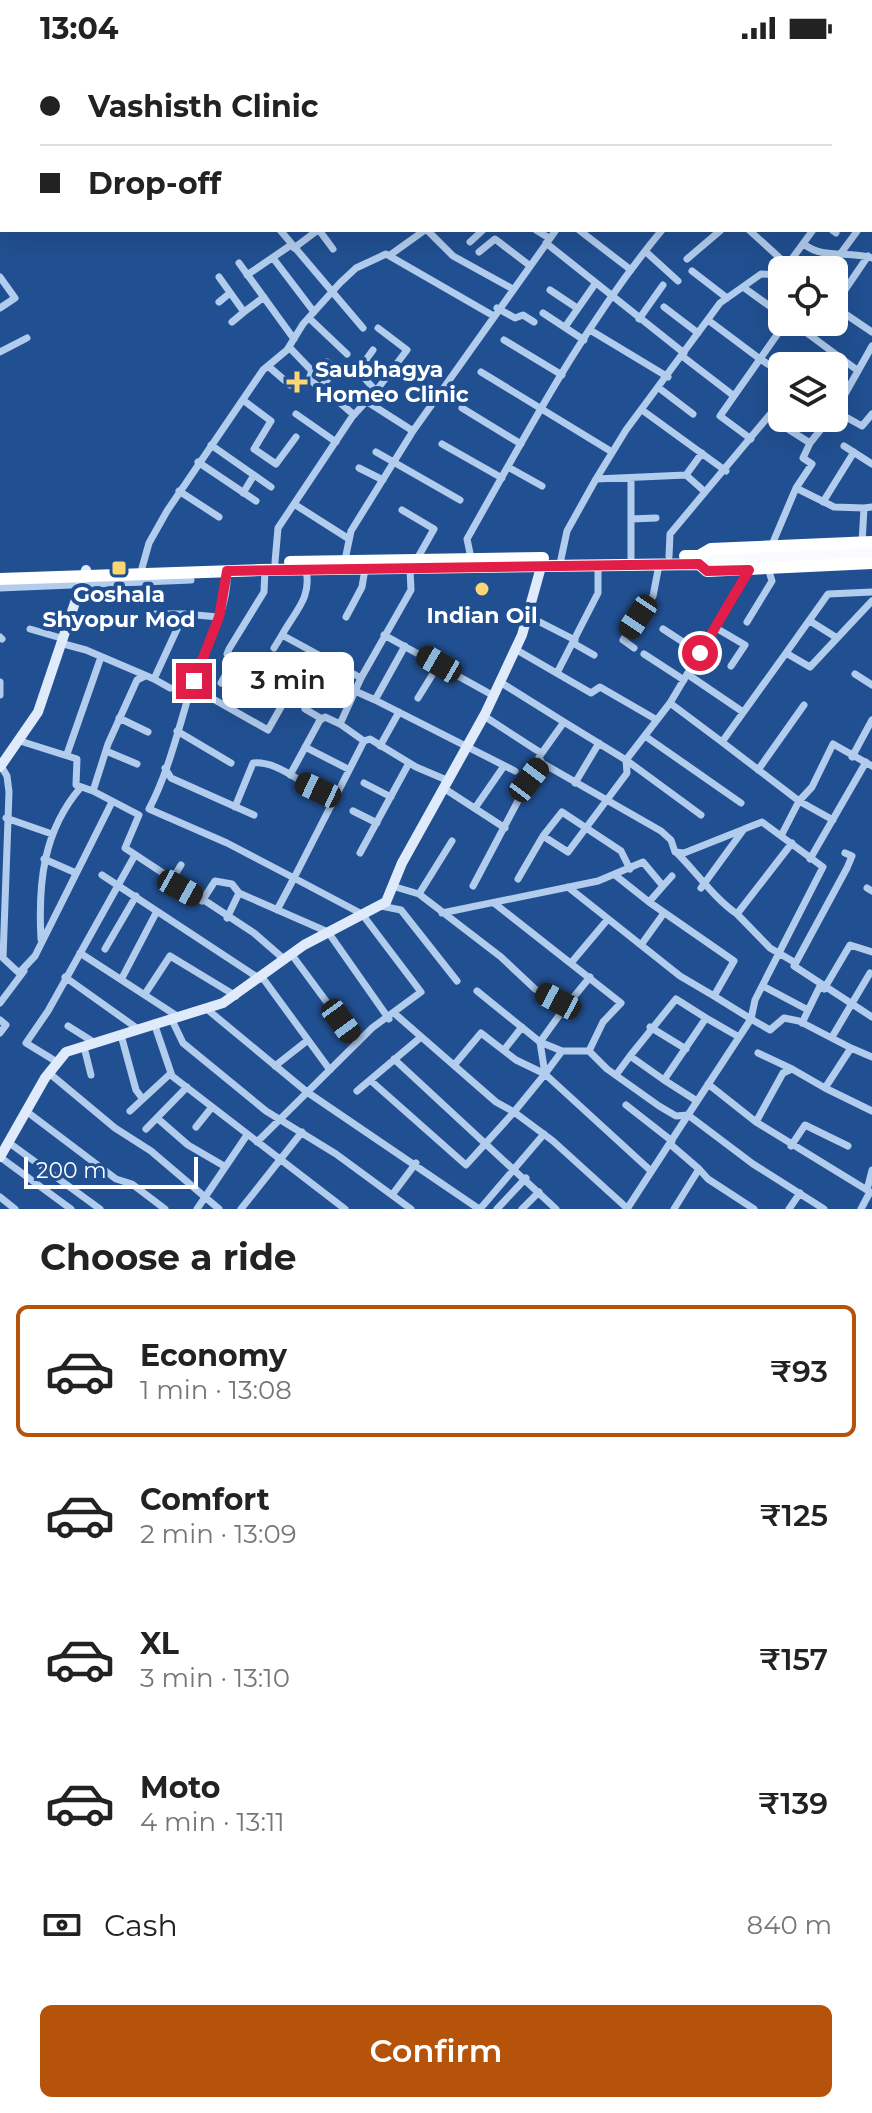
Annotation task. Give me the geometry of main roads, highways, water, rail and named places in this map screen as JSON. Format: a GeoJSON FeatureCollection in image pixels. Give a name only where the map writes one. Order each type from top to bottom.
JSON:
{"type":"FeatureCollection","features":[{"type":"Feature","properties":{"kind":"highway"},"geometry":{"type":"LineString","coordinates":[[83,577],[142,568],[270,566],[306,570],[365,569],[471,558],[699,560],[711,549],[869,545]]}},
{"type":"Feature","properties":{"kind":"highway"},"geometry":{"type":"LineString","coordinates":[[0,576],[83,577],[227,571],[345,560],[541,567],[664,560]]}},
{"type":"Feature","properties":{"kind":"highway"},"geometry":{"type":"LineString","coordinates":[[699,560],[707,571],[872,563]]}},
{"type":"Feature","properties":{"kind":"main road"},"geometry":{"type":"LineString","coordinates":[[699,560],[869,545]]}},
{"type":"Feature","properties":{"kind":"main road"},"geometry":{"type":"LineString","coordinates":[[716,559],[872,557]]}},
{"type":"Feature","properties":{"kind":"place","name":"Saubhagya Homeo Clinic"},"geometry":{"type":"Point","coordinates":[297,382]}},
{"type":"Feature","properties":{"kind":"place","name":"Goshala Shyopur Mod"},"geometry":{"type":"Point","coordinates":[119,568]}},
{"type":"Feature","properties":{"kind":"place","name":"Indian Oil"},"geometry":{"type":"Point","coordinates":[482,589]}}]}
